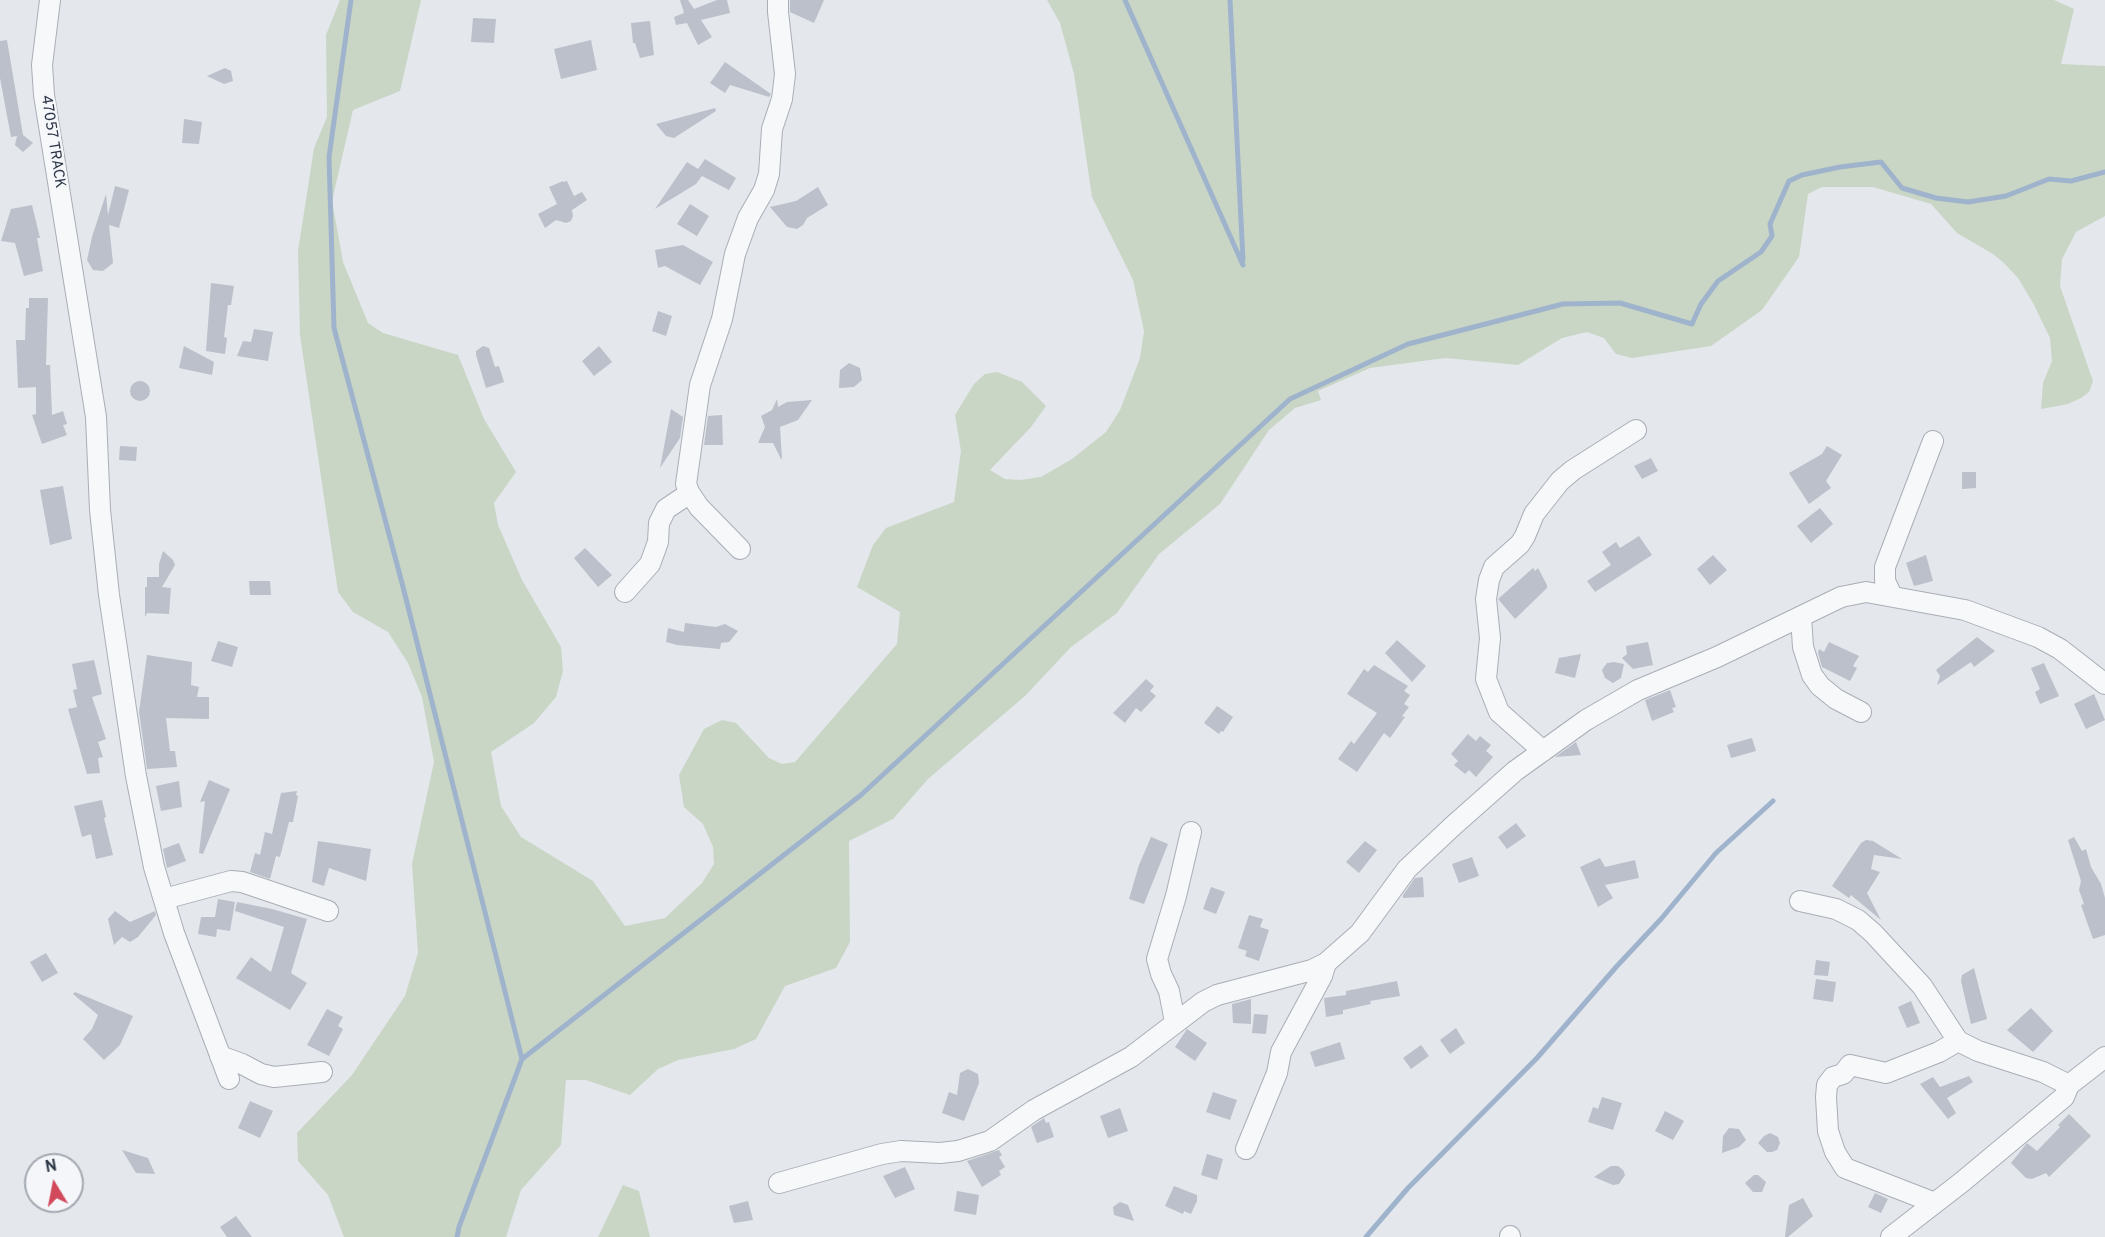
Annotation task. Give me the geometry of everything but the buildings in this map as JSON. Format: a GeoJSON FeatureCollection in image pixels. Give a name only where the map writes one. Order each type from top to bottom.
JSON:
{"type":"FeatureCollection","features":[{"type":"Feature","properties":{"kind":"street","name":"47057 TRACK"},"geometry":{"type":"LineString","coordinates":[[50,0],[42,65],[43,85],[96,417],[100,510],[109,595],[136,776],[154,867],[174,933],[229,1079]]}},
{"type":"Feature","properties":{"kind":"street"},"geometry":{"type":"LineString","coordinates":[[740,549],[692,497],[686,484],[700,385],[722,319],[735,254],[748,218],[768,181],[772,129],[782,99],[785,74],[778,0]]}},
{"type":"Feature","properties":{"kind":"street"},"geometry":{"type":"LineString","coordinates":[[1543,751],[1499,712],[1486,679],[1490,638],[1486,600],[1489,580],[1494,567],[1520,544],[1534,514],[1560,481],[1573,470],[1636,430]]}},
{"type":"Feature","properties":{"kind":"street"},"geometry":{"type":"LineString","coordinates":[[1892,596],[1885,581],[1885,567],[1933,441]]}},
{"type":"Feature","properties":{"kind":"street"},"geometry":{"type":"LineString","coordinates":[[625,592],[650,564],[658,543],[659,523],[666,509],[684,497],[692,497]]}},
{"type":"Feature","properties":{"kind":"street"},"geometry":{"type":"LineString","coordinates":[[779,1183],[882,1154],[901,1151],[940,1153],[990,1141],[1042,1105],[1131,1057],[1186,1012],[1217,995],[1312,970],[1326,963],[1360,933],[1407,869],[1515,771],[1586,720],[1638,690],[1718,657],[1841,597],[1866,592],[1965,610],[2038,637],[2060,649],[2105,684]]}},
{"type":"Feature","properties":{"kind":"street"},"geometry":{"type":"LineString","coordinates":[[1801,617],[1803,647],[1812,675],[1820,686],[1836,699],[1861,712]]}},
{"type":"Feature","properties":{"kind":"street"},"geometry":{"type":"LineString","coordinates":[[1175,1022],[1169,991],[1157,959],[1176,896],[1191,832]]}},
{"type":"Feature","properties":{"kind":"street"},"geometry":{"type":"LineString","coordinates":[[164,899],[231,881],[243,882],[328,910]]}},
{"type":"Feature","properties":{"kind":"street"},"geometry":{"type":"LineString","coordinates":[[1800,901],[1836,909],[1858,920],[1922,986],[1958,1041],[1978,1051],[2043,1072],[2069,1085]]}},
{"type":"Feature","properties":{"kind":"street"},"geometry":{"type":"LineString","coordinates":[[1246,1149],[1277,1073],[1281,1052],[1323,976],[1326,963]]}},
{"type":"Feature","properties":{"kind":"street"},"geometry":{"type":"LineString","coordinates":[[1935,1203],[1845,1168],[1835,1152],[1828,1131],[1827,1084],[1833,1077],[1843,1074],[1850,1065],[1886,1072],[1939,1052],[1958,1041]]}},
{"type":"Feature","properties":{"kind":"street"},"geometry":{"type":"LineString","coordinates":[[220,1056],[261,1074],[274,1077],[322,1072]]}},
{"type":"Feature","properties":{"kind":"street"},"geometry":{"type":"LineString","coordinates":[[1891,1237],[2064,1097],[2069,1085],[2105,1057]]}},
{"type":"Feature","properties":{"kind":"green space"},"geometry":{"type":"Polygon","coordinates":[[[340,0],[421,0],[400,91],[353,110],[332,201],[343,262],[368,323],[383,333],[458,355],[484,419],[516,472],[494,503],[498,525],[522,580],[561,647],[563,671],[556,697],[534,723],[491,752],[501,806],[521,837],[593,881],[625,926],[665,918],[702,883],[714,864],[713,847],[703,824],[684,807],[679,775],[704,729],[722,720],[736,723],[769,758],[782,764],[795,762],[897,644],[900,612],[857,587],[873,545],[886,528],[954,502],[961,451],[955,415],[974,384],[985,374],[997,372],[1022,382],[1046,406],[1031,427],[990,470],[1005,479],[1020,480],[1041,477],[1072,459],[1106,432],[1120,410],[1140,358],[1144,331],[1133,280],[1092,197],[1074,74],[1060,23],[1047,0],[2054,0],[2074,9],[2061,64],[2105,66],[2105,216],[2076,232],[2062,259],[2060,286],[2093,381],[2089,392],[2081,398],[2068,404],[2041,409],[2043,383],[2052,361],[2050,338],[2018,278],[2004,263],[1957,233],[1931,204],[1873,187],[1822,187],[1808,194],[1799,257],[1762,310],[1711,346],[1632,358],[1616,354],[1604,338],[1587,332],[1562,338],[1518,365],[1446,358],[1430,360],[1370,368],[1318,391],[1321,400],[1295,408],[1269,430],[1220,504],[1159,554],[1117,613],[1071,647],[1025,696],[928,779],[893,819],[849,841],[850,942],[836,968],[785,986],[756,1039],[734,1049],[678,1060],[658,1069],[630,1095],[586,1080],[566,1080],[561,1145],[521,1190],[506,1237],[344,1237],[328,1195],[298,1161],[297,1133],[352,1075],[405,996],[418,953],[412,864],[434,762],[422,697],[408,663],[388,632],[353,612],[338,592],[300,335],[298,251],[314,148],[327,117],[326,35],[340,0]]]}},
{"type":"Feature","properties":{"kind":"green space"},"geometry":{"type":"Polygon","coordinates":[[[623,1185],[639,1191],[650,1237],[598,1237],[623,1185]]]}},
{"type":"Feature","properties":{"kind":"waterway"},"geometry":{"type":"LineString","coordinates":[[351,0],[329,157],[334,328],[402,583],[522,1059]]}},
{"type":"Feature","properties":{"kind":"waterway"},"geometry":{"type":"LineString","coordinates":[[1125,0],[1243,265]]}},
{"type":"Feature","properties":{"kind":"waterway"},"geometry":{"type":"LineString","coordinates":[[1230,0],[1243,260]]}},
{"type":"Feature","properties":{"kind":"waterway"},"geometry":{"type":"LineString","coordinates":[[457,1237],[522,1059],[861,795],[1290,399],[1408,344],[1563,304],[1620,303],[1692,324],[1701,304],[1718,281],[1761,252],[1772,236],[1770,224],[1789,181],[1802,175],[1881,162],[1902,188],[1936,198],[1968,202],[2006,196],[2049,179],[2071,181],[2105,172]]}},
{"type":"Feature","properties":{"kind":"waterway"},"geometry":{"type":"LineString","coordinates":[[1366,1237],[1408,1188],[1537,1058],[1661,919],[1716,853],[1773,801]]}}]}
